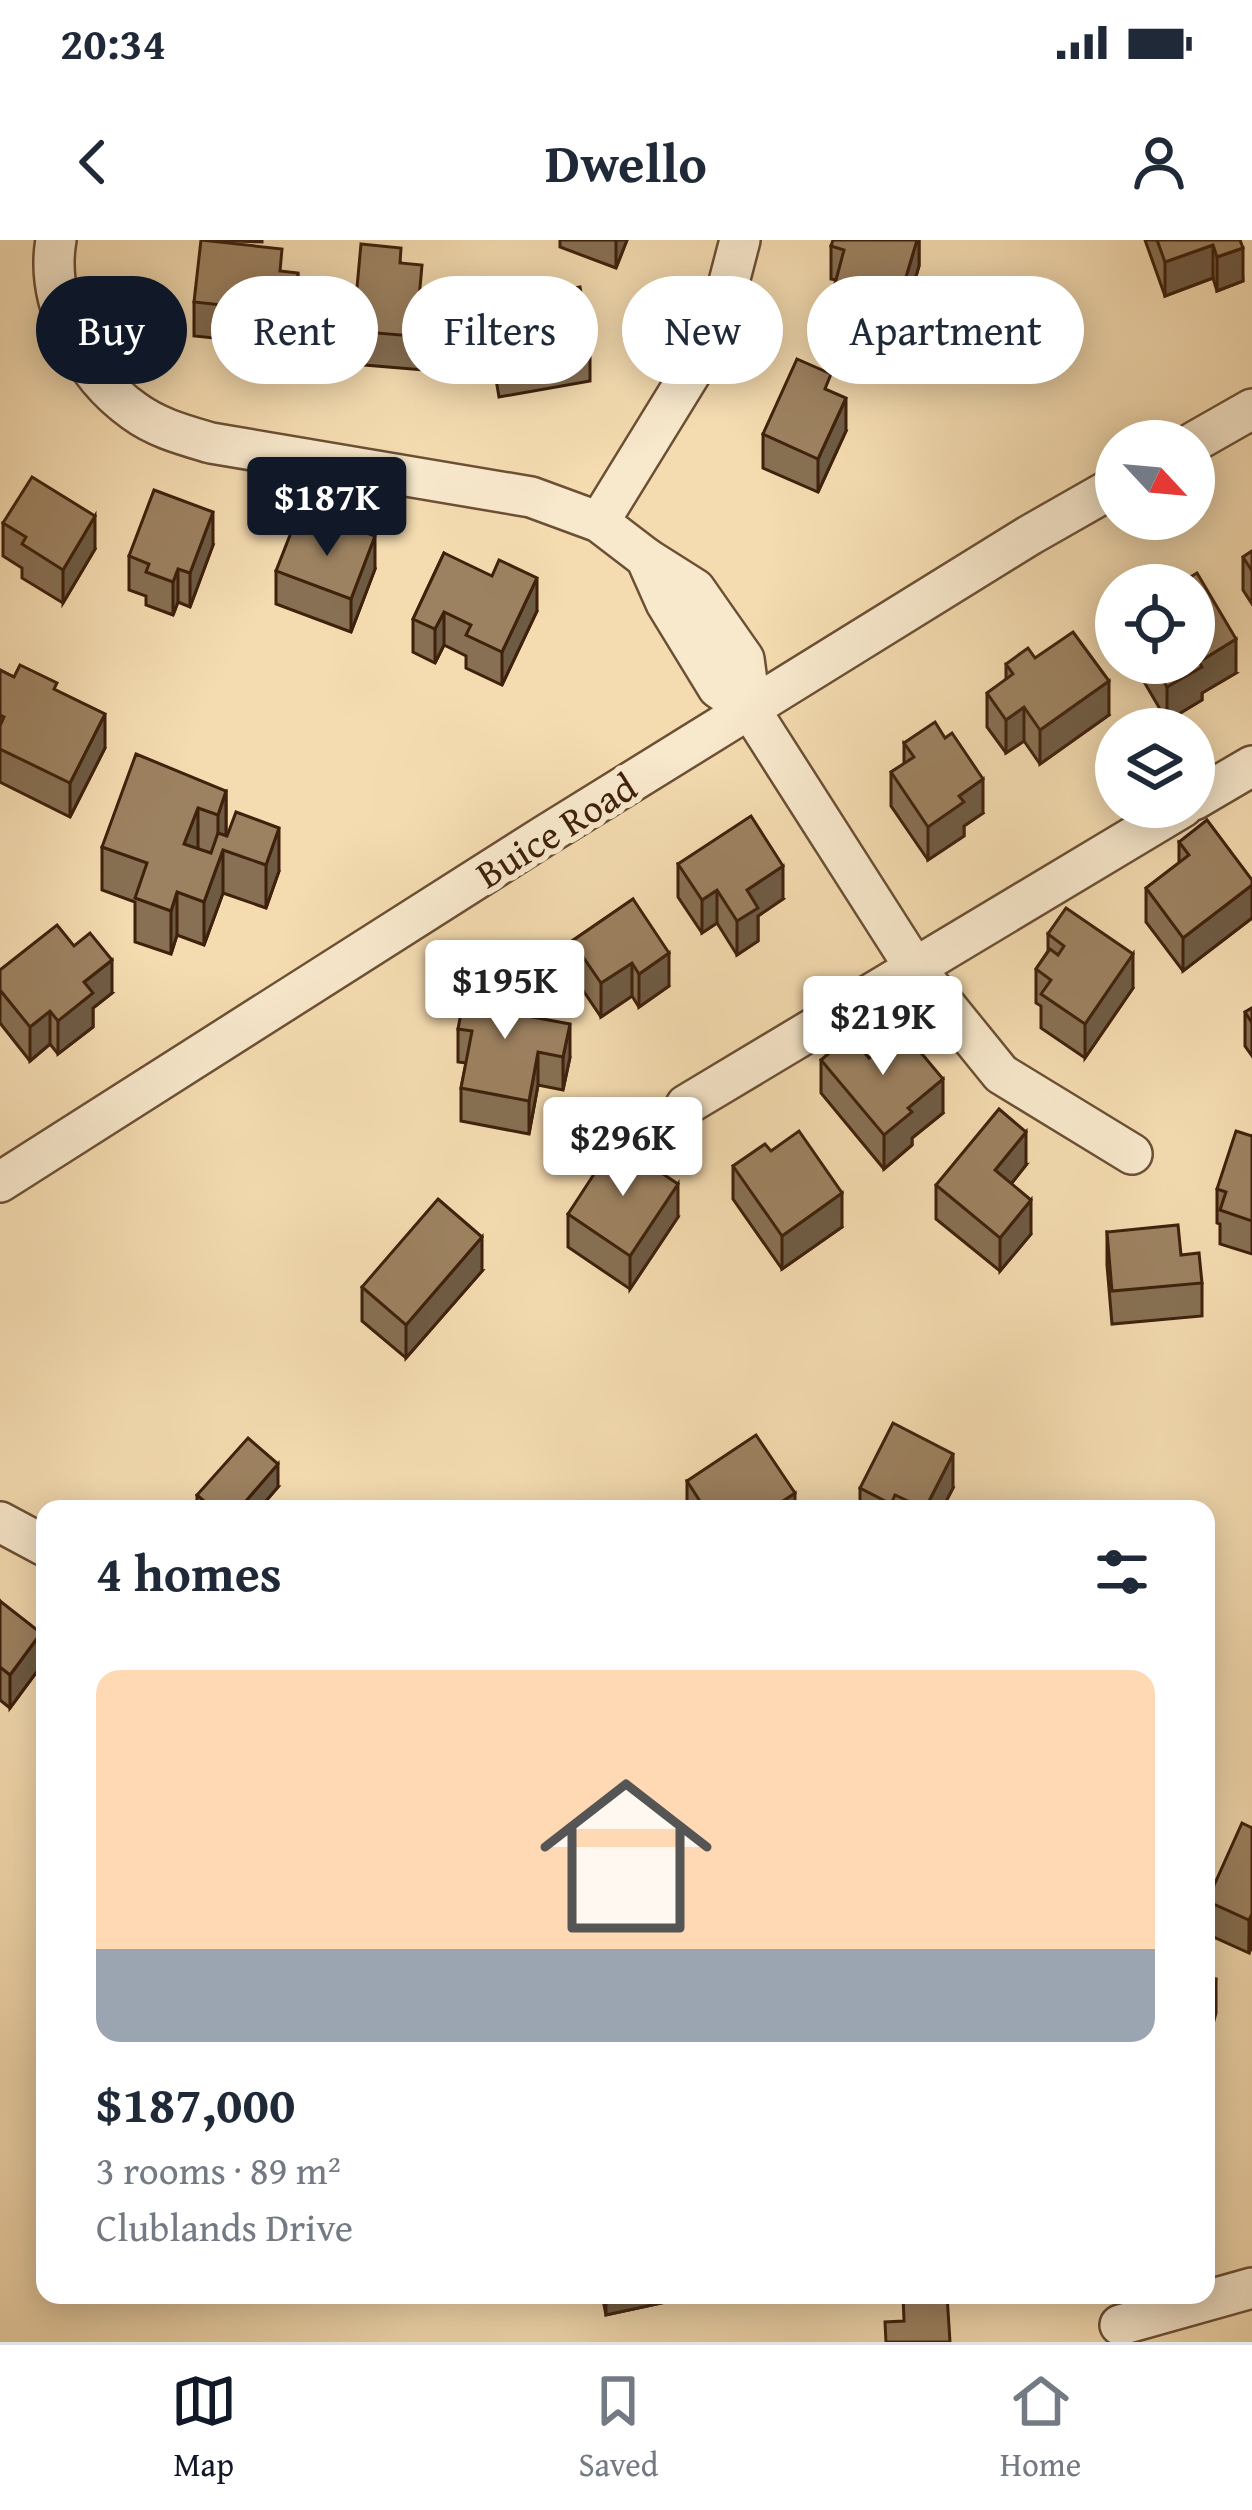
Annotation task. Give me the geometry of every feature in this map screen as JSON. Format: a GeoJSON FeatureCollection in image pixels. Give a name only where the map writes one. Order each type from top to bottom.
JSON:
{"type":"FeatureCollection","features":[{"type":"Feature","properties":{"kind":"street"},"geometry":{"type":"LineString","coordinates":[[56,240],[59,300],[75,343],[100,381],[134,411],[168,430],[212,443],[531,496],[599,522],[646,558],[666,603],[718,688],[751,711],[915,968],[1001,1074],[1132,1154]]}},
{"type":"Feature","properties":{"kind":"street"},"geometry":{"type":"LineString","coordinates":[[599,522],[695,366],[723,305],[740,240]]}},
{"type":"Feature","properties":{"kind":"street"},"geometry":{"type":"LineString","coordinates":[[1215,430],[1252,409]]}},
{"type":"Feature","properties":{"kind":"street","name":"Buice Road"},"geometry":{"type":"LineString","coordinates":[[0,1182],[544,836],[1095,498]]}},
{"type":"Feature","properties":{"kind":"street"},"geometry":{"type":"LineString","coordinates":[[1215,788],[1252,766]]}},
{"type":"Feature","properties":{"kind":"street"},"geometry":{"type":"LineString","coordinates":[[686,1106],[1148,828]]}},
{"type":"Feature","properties":{"kind":"street"},"geometry":{"type":"LineString","coordinates":[[0,1522],[36,1541]]}},
{"type":"Feature","properties":{"kind":"street"},"geometry":{"type":"LineString","coordinates":[[1215,2299],[1252,2288]]}},
{"type":"Feature","properties":{"kind":"street"},"geometry":{"type":"LineString","coordinates":[[1120,2326],[1196,2304]]}},
{"type":"Feature","properties":{"kind":"building"},"geometry":{"type":"Polygon","coordinates":[[[201,240],[282,249],[280,271],[298,273],[211,276],[211,304],[194,302],[201,240]]]}},
{"type":"Feature","properties":{"kind":"building"},"geometry":{"type":"Polygon","coordinates":[[[833,240],[917,240],[906,276],[837,276],[844,250],[831,246],[833,240]]]}},
{"type":"Feature","properties":{"kind":"building"},"geometry":{"type":"Polygon","coordinates":[[[1157,240],[1240,240],[1243,248],[1217,257],[1213,245],[1165,262],[1157,240]]]}},
{"type":"Feature","properties":{"kind":"building"},"geometry":{"type":"Polygon","coordinates":[[[361,244],[401,248],[400,263],[422,265],[421,276],[402,276],[402,335],[378,333],[378,276],[358,276],[361,244]]]}},
{"type":"Feature","properties":{"kind":"building"},"geometry":{"type":"Polygon","coordinates":[[[797,359],[807,363],[807,384],[827,384],[825,389],[846,398],[818,459],[763,434],[797,359]]]}},
{"type":"Feature","properties":{"kind":"building"},"geometry":{"type":"Polygon","coordinates":[[[32,477],[95,516],[63,570],[22,544],[26,537],[3,523],[32,477]]]}},
{"type":"Feature","properties":{"kind":"building"},"geometry":{"type":"Polygon","coordinates":[[[154,490],[213,512],[190,573],[178,569],[173,582],[146,572],[149,564],[129,556],[154,490]]]}},
{"type":"Feature","properties":{"kind":"building"},"geometry":{"type":"Polygon","coordinates":[[[340,523],[375,536],[351,599],[276,571],[294,525],[334,540],[340,523]]]}},
{"type":"Feature","properties":{"kind":"building"},"geometry":{"type":"Polygon","coordinates":[[[444,553],[492,576],[499,560],[537,578],[502,652],[466,635],[471,625],[444,612],[435,629],[413,619],[444,553]]]}},
{"type":"Feature","properties":{"kind":"building"},"geometry":{"type":"Polygon","coordinates":[[[1215,603],[1236,639],[1215,652],[1215,603]]]}},
{"type":"Feature","properties":{"kind":"building"},"geometry":{"type":"Polygon","coordinates":[[[1073,632],[1095,662],[1095,684],[1105,684],[1040,730],[1024,707],[1006,720],[987,693],[1013,674],[1006,664],[1028,648],[1035,658],[1073,632]]]}},
{"type":"Feature","properties":{"kind":"building"},"geometry":{"type":"Polygon","coordinates":[[[20,665],[57,683],[54,689],[105,714],[70,783],[0,749],[4,717],[0,715],[0,670],[14,677],[20,665]]]}},
{"type":"Feature","properties":{"kind":"building"},"geometry":{"type":"Polygon","coordinates":[[[935,722],[945,738],[952,733],[983,779],[959,796],[964,802],[928,827],[891,772],[914,757],[904,743],[935,722]]]}},
{"type":"Feature","properties":{"kind":"building"},"geometry":{"type":"Polygon","coordinates":[[[136,754],[226,791],[218,815],[198,808],[184,844],[211,853],[218,833],[227,836],[236,812],[279,828],[266,865],[223,850],[204,902],[177,892],[171,911],[135,898],[147,863],[102,847],[136,754]]]}},
{"type":"Feature","properties":{"kind":"building"},"geometry":{"type":"Polygon","coordinates":[[[751,816],[783,866],[747,890],[758,908],[737,921],[717,890],[702,900],[678,864],[751,816]]]}},
{"type":"Feature","properties":{"kind":"building"},"geometry":{"type":"Polygon","coordinates":[[[1197,828],[1213,828],[1252,880],[1252,885],[1183,938],[1146,888],[1189,855],[1179,842],[1197,828]]]}},
{"type":"Feature","properties":{"kind":"building"},"geometry":{"type":"Polygon","coordinates":[[[633,899],[669,953],[639,974],[632,963],[601,983],[572,941],[633,899]]]}},
{"type":"Feature","properties":{"kind":"building"},"geometry":{"type":"Polygon","coordinates":[[[1066,908],[1133,954],[1085,1024],[1041,994],[1051,980],[1036,969],[1050,949],[1058,955],[1064,946],[1048,934],[1066,908]]]}},
{"type":"Feature","properties":{"kind":"building"},"geometry":{"type":"Polygon","coordinates":[[[57,925],[74,946],[90,933],[112,960],[84,982],[93,993],[58,1021],[50,1011],[30,1027],[0,990],[0,970],[57,925]]]}},
{"type":"Feature","properties":{"kind":"building"},"geometry":{"type":"Polygon","coordinates":[[[467,981],[515,990],[511,1013],[570,1024],[563,1057],[538,1052],[529,1101],[461,1088],[472,1031],[458,1029],[467,981]]]}},
{"type":"Feature","properties":{"kind":"building"},"geometry":{"type":"Polygon","coordinates":[[[902,1030],[943,1079],[884,1135],[821,1060],[850,1035],[869,1058],[902,1030]]]}},
{"type":"Feature","properties":{"kind":"building"},"geometry":{"type":"Polygon","coordinates":[[[999,1109],[1026,1132],[995,1170],[1031,1200],[1000,1238],[936,1185],[999,1109]]]}},
{"type":"Feature","properties":{"kind":"building"},"geometry":{"type":"Polygon","coordinates":[[[799,1131],[842,1193],[782,1236],[733,1166],[765,1144],[771,1151],[799,1131]]]}},
{"type":"Feature","properties":{"kind":"building"},"geometry":{"type":"Polygon","coordinates":[[[1236,1131],[1252,1136],[1252,1221],[1220,1210],[1226,1192],[1217,1189],[1236,1131]]]}},
{"type":"Feature","properties":{"kind":"building"},"geometry":{"type":"Polygon","coordinates":[[[615,1142],[678,1184],[630,1256],[568,1214],[615,1142]]]}},
{"type":"Feature","properties":{"kind":"building"},"geometry":{"type":"Polygon","coordinates":[[[438,1199],[482,1237],[406,1325],[362,1287],[438,1199]]]}},
{"type":"Feature","properties":{"kind":"building"},"geometry":{"type":"Polygon","coordinates":[[[1178,1225],[1181,1255],[1199,1253],[1202,1283],[1112,1291],[1107,1232],[1178,1225]]]}},
{"type":"Feature","properties":{"kind":"building"},"geometry":{"type":"Polygon","coordinates":[[[893,1423],[953,1454],[930,1500],[895,1495],[893,1500],[883,1500],[860,1488],[893,1423]]]}},
{"type":"Feature","properties":{"kind":"building"},"geometry":{"type":"Polygon","coordinates":[[[756,1435],[795,1493],[784,1500],[699,1500],[687,1481],[756,1435]]]}},
{"type":"Feature","properties":{"kind":"building"},"geometry":{"type":"Polygon","coordinates":[[[248,1438],[278,1464],[247,1500],[203,1500],[197,1495],[248,1438]]]}},
{"type":"Feature","properties":{"kind":"building"},"geometry":{"type":"Polygon","coordinates":[[[0,1601],[36,1629],[36,1640],[10,1675],[0,1667],[0,1601]]]}},
{"type":"Feature","properties":{"kind":"building"},"geometry":{"type":"Polygon","coordinates":[[[1242,1823],[1252,1828],[1249,1920],[1215,1905],[1215,1883],[1242,1823]]]}},
{"type":"Feature","properties":{"kind":"building"},"geometry":{"type":"Polygon","coordinates":[[[903,2304],[948,2304],[950,2342],[886,2342],[885,2322],[904,2321],[903,2304]]]}}]}
